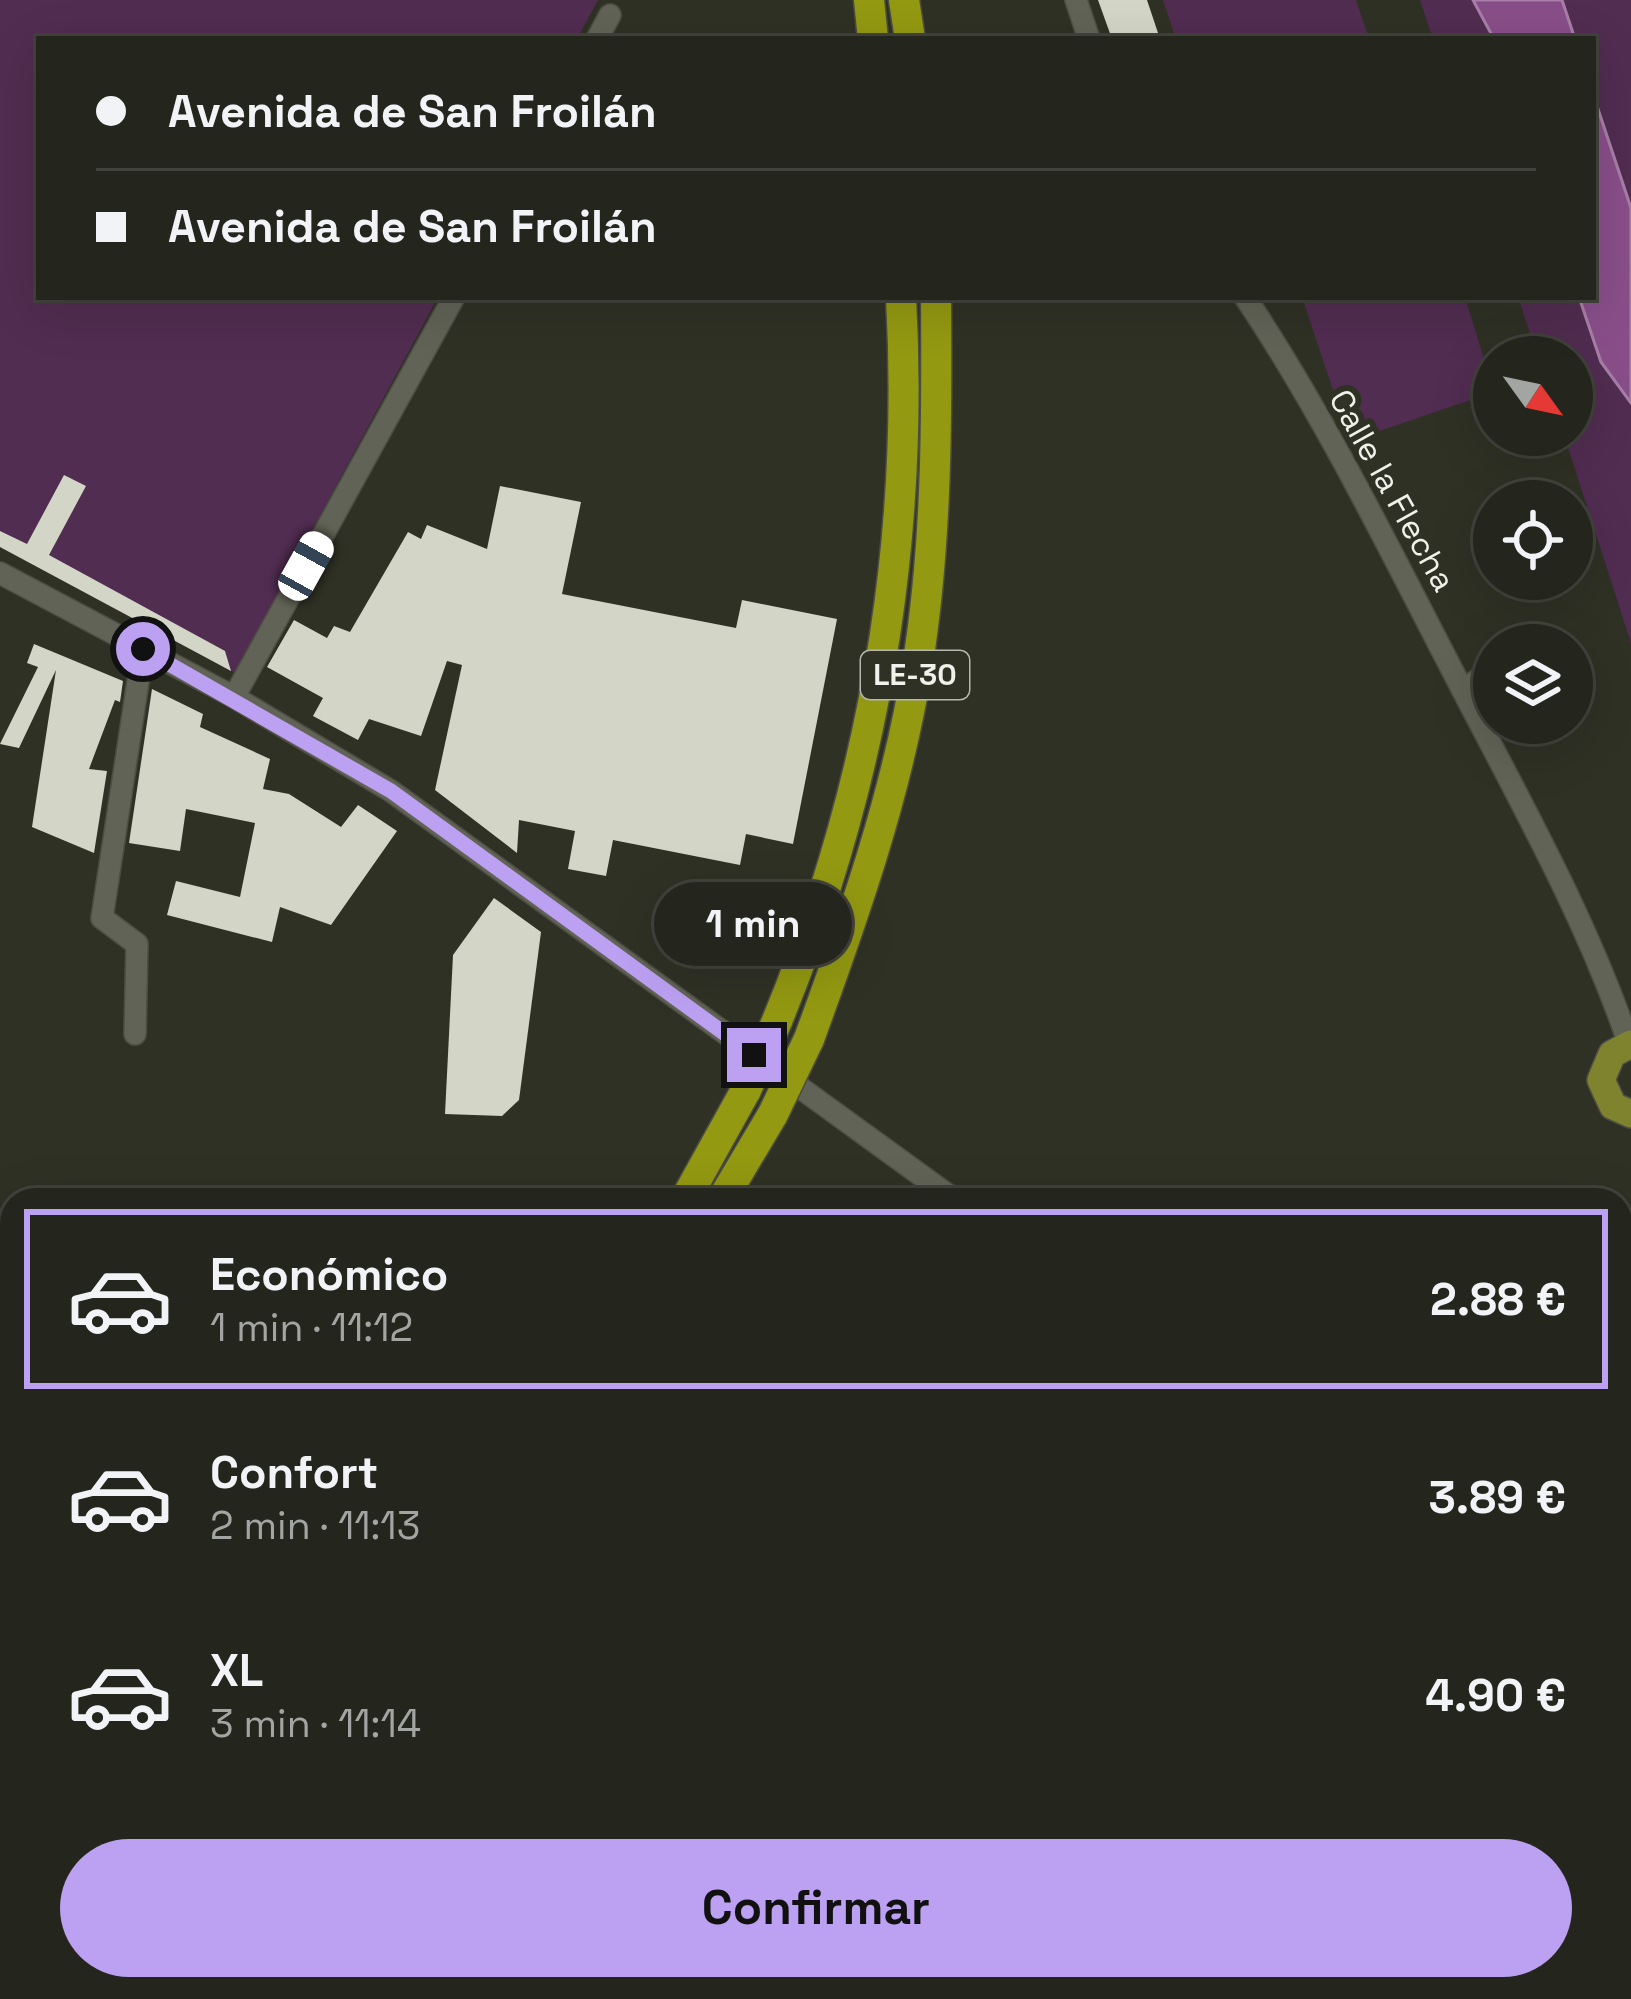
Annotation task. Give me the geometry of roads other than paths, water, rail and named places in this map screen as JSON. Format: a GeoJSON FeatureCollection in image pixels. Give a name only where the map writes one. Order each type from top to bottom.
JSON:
{"type":"FeatureCollection","features":[{"type":"Feature","properties":{"kind":"highway"},"geometry":{"type":"LineString","coordinates":[[869,0],[873,36]]}},
{"type":"Feature","properties":{"kind":"highway"},"geometry":{"type":"LineString","coordinates":[[904,0],[910,36]]}},
{"type":"Feature","properties":{"kind":"highway","name":"LE-30"},"geometry":{"type":"LineString","coordinates":[[692,1188],[746,1090],[822,904],[884,658],[905,490],[901,300]]}},
{"type":"Feature","properties":{"kind":"highway","name":"LE-30"},"geometry":{"type":"LineString","coordinates":[[732,1188],[808,1039],[855,913],[918,662],[938,442],[936,300]]}},
{"type":"Feature","properties":{"kind":"main road"},"geometry":{"type":"LineString","coordinates":[[1630,1044],[1612,1054],[1601,1080],[1613,1106],[1631,1114]]}},
{"type":"Feature","properties":{"kind":"street"},"geometry":{"type":"LineString","coordinates":[[1076,0],[1088,36]]}},
{"type":"Feature","properties":{"kind":"street"},"geometry":{"type":"LineString","coordinates":[[599,36],[610,15]]}},
{"type":"Feature","properties":{"kind":"street"},"geometry":{"type":"LineString","coordinates":[[234,697],[452,300]]}},
{"type":"Feature","properties":{"kind":"street","name":"Calle la Flecha"},"geometry":{"type":"LineString","coordinates":[[1247,300],[1364,499],[1463,691],[1599,958],[1630,1044]]}},
{"type":"Feature","properties":{"kind":"street"},"geometry":{"type":"LineString","coordinates":[[1,575],[234,697],[391,791],[938,1188]]}},
{"type":"Feature","properties":{"kind":"street"},"geometry":{"type":"LineString","coordinates":[[135,1034],[137,944],[102,918],[143,649]]}},
{"type":"Feature","properties":{"kind":"street"},"geometry":{"type":"LineString","coordinates":[[1463,691],[1473,684]]}}]}
